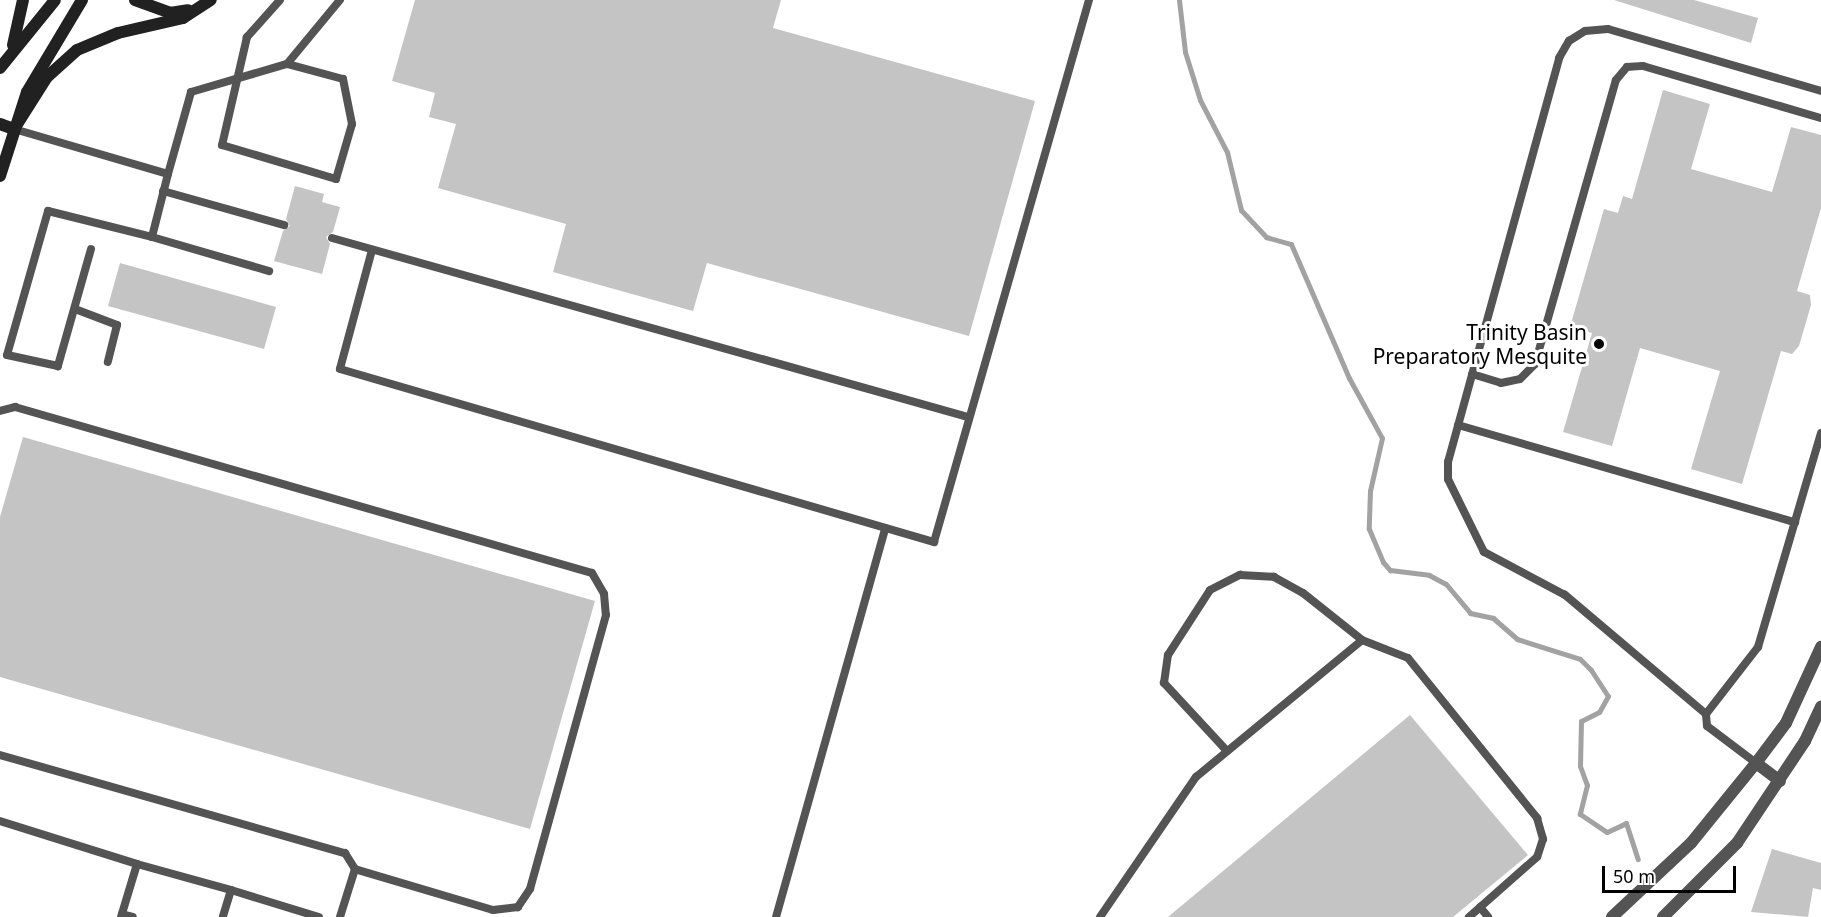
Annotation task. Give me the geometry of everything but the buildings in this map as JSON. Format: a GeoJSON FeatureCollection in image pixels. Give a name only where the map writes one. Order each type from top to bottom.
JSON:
{"type":"FeatureCollection","features":[{"type":"Feature","properties":{"kind":"main road"},"geometry":{"type":"LineString","coordinates":[[11,52],[23,0]]}},
{"type":"Feature","properties":{"kind":"main road"},"geometry":{"type":"LineString","coordinates":[[0,68],[55,0]]}},
{"type":"Feature","properties":{"kind":"main road"},"geometry":{"type":"LineString","coordinates":[[0,176],[14,129],[44,58],[82,0]]}},
{"type":"Feature","properties":{"kind":"main road"},"geometry":{"type":"LineString","coordinates":[[135,0],[170,13],[198,8]]}},
{"type":"Feature","properties":{"kind":"main road"},"geometry":{"type":"LineString","coordinates":[[14,129],[46,77],[77,50],[198,8],[212,0]]}},
{"type":"Feature","properties":{"kind":"main road"},"geometry":{"type":"LineString","coordinates":[[0,123],[14,129]]}},
{"type":"Feature","properties":{"kind":"street"},"geometry":{"type":"LineString","coordinates":[[1612,917],[1691,843],[1755,764],[1786,723],[1821,647]]}},
{"type":"Feature","properties":{"kind":"street"},"geometry":{"type":"LineString","coordinates":[[1664,917],[1737,843],[1780,781],[1821,707]]}},
{"type":"Feature","properties":{"kind":"street"},"geometry":{"type":"LineString","coordinates":[[1755,764],[1780,781]]}},
{"type":"Feature","properties":{"kind":"lane"},"geometry":{"type":"LineString","coordinates":[[152,237],[191,92],[242,77],[287,64],[343,80],[352,124],[336,179],[222,145],[242,77],[247,37],[280,0]]}},
{"type":"Feature","properties":{"kind":"lane"},"geometry":{"type":"LineString","coordinates":[[287,64],[340,0]]}},
{"type":"Feature","properties":{"kind":"lane"},"geometry":{"type":"LineString","coordinates":[[372,250],[340,369],[934,542],[1089,0]]}},
{"type":"Feature","properties":{"kind":"lane"},"geometry":{"type":"LineString","coordinates":[[1706,714],[1565,595],[1484,552],[1448,480],[1458,425],[1559,58],[1569,41],[1585,30],[1608,29],[1821,91]]}},
{"type":"Feature","properties":{"kind":"lane"},"geometry":{"type":"LineString","coordinates":[[1472,374],[1501,383],[1520,379],[1535,364],[1616,80],[1627,67],[1642,66],[1821,118]]}},
{"type":"Feature","properties":{"kind":"lane"},"geometry":{"type":"LineString","coordinates":[[14,129],[168,174]]}},
{"type":"Feature","properties":{"kind":"lane"},"geometry":{"type":"LineString","coordinates":[[164,191],[284,225]]}},
{"type":"Feature","properties":{"kind":"lane"},"geometry":{"type":"LineString","coordinates":[[91,249],[58,366],[7,355],[48,211],[152,237],[269,271]]}},
{"type":"Feature","properties":{"kind":"lane"},"geometry":{"type":"LineString","coordinates":[[332,238],[968,417]]}},
{"type":"Feature","properties":{"kind":"lane"},"geometry":{"type":"LineString","coordinates":[[75,309],[117,325],[108,362]]}},
{"type":"Feature","properties":{"kind":"lane"},"geometry":{"type":"LineString","coordinates":[[0,411],[15,407],[592,573],[604,594],[606,615],[530,889],[518,907],[493,910],[355,869],[345,852],[0,755]]}},
{"type":"Feature","properties":{"kind":"lane"},"geometry":{"type":"LineString","coordinates":[[1458,425],[1795,522]]}},
{"type":"Feature","properties":{"kind":"lane"},"geometry":{"type":"LineString","coordinates":[[1755,764],[1707,726],[1706,714],[1758,647],[1821,433]]}},
{"type":"Feature","properties":{"kind":"lane"},"geometry":{"type":"LineString","coordinates":[[776,917],[885,528]]}},
{"type":"Feature","properties":{"kind":"lane"},"geometry":{"type":"LineString","coordinates":[[1227,751],[1164,683],[1165,661],[1210,590],[1240,575],[1274,577],[1303,593],[1362,640],[1408,658],[1537,818],[1543,839],[1537,857],[1469,917]]}},
{"type":"Feature","properties":{"kind":"lane"},"geometry":{"type":"LineString","coordinates":[[1100,917],[1196,777],[1362,640]]}},
{"type":"Feature","properties":{"kind":"lane"},"geometry":{"type":"LineString","coordinates":[[0,821],[137,864],[320,917]]}},
{"type":"Feature","properties":{"kind":"lane"},"geometry":{"type":"LineString","coordinates":[[133,917],[122,915],[137,864]]}},
{"type":"Feature","properties":{"kind":"lane"},"geometry":{"type":"LineString","coordinates":[[340,917],[355,869]]}},
{"type":"Feature","properties":{"kind":"lane"},"geometry":{"type":"LineString","coordinates":[[222,917],[231,891]]}},
{"type":"Feature","properties":{"kind":"lane"},"geometry":{"type":"LineString","coordinates":[[1480,907],[1488,917]]}},
{"type":"Feature","properties":{"kind":"waterway"},"geometry":{"type":"LineString","coordinates":[[1179,0],[1185,52],[1200,100],[1227,152],[1241,210],[1266,237],[1291,244],[1349,378],[1382,438],[1370,491],[1369,529],[1383,562],[1390,570],[1429,575],[1446,584],[1470,613],[1493,618],[1517,639],[1580,659],[1591,670],[1608,696],[1599,712],[1581,721],[1580,766],[1587,785],[1580,814],[1607,832],[1626,823],[1638,859]]}},
{"type":"Feature","properties":{"kind":"place","name":"Trinity Basin Preparatory Mesquite"},"geometry":{"type":"Point","coordinates":[1599,344]}}]}
